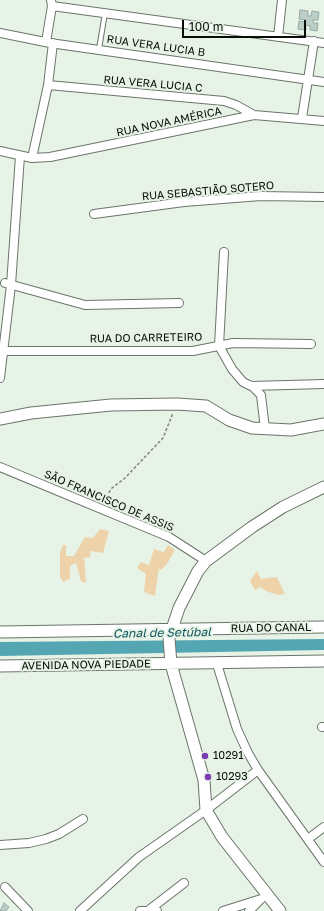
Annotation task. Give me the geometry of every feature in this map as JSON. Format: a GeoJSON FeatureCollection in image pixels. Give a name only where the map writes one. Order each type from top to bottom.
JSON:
{"type":"FeatureCollection","features":[{"type":"Feature","properties":{"kind":"street"},"geometry":{"type":"LineString","coordinates":[[278,37],[282,0]]}},
{"type":"Feature","properties":{"kind":"street"},"geometry":{"type":"LineString","coordinates":[[32,158],[48,85],[51,3],[105,14],[324,43]]}},
{"type":"Feature","properties":{"kind":"street","name":"RUA VERA LUCIA B"},"geometry":{"type":"LineString","coordinates":[[0,33],[50,42],[324,82]]}},
{"type":"Feature","properties":{"kind":"street"},"geometry":{"type":"LineString","coordinates":[[302,118],[314,41]]}},
{"type":"Feature","properties":{"kind":"street","name":"RUA VERA LUCIA C"},"geometry":{"type":"LineString","coordinates":[[48,85],[224,101],[236,105],[254,115]]}},
{"type":"Feature","properties":{"kind":"street","name":"RUA NOVA AMÉRICA"},"geometry":{"type":"LineString","coordinates":[[0,151],[32,158],[60,156],[254,115],[324,121]]}},
{"type":"Feature","properties":{"kind":"street"},"geometry":{"type":"LineString","coordinates":[[0,378],[4,351],[5,283],[20,156]]}},
{"type":"Feature","properties":{"kind":"street","name":"RUA SEBASTIÃO SOTERO"},"geometry":{"type":"LineString","coordinates":[[94,214],[184,202],[284,195],[324,197]]}},
{"type":"Feature","properties":{"kind":"street"},"geometry":{"type":"LineString","coordinates":[[224,252],[219,346],[232,369],[241,381],[252,386],[324,384]]}},
{"type":"Feature","properties":{"kind":"street"},"geometry":{"type":"LineString","coordinates":[[5,283],[85,305],[179,303]]}},
{"type":"Feature","properties":{"kind":"street","name":"RUA DO CARRETEIRO"},"geometry":{"type":"LineString","coordinates":[[4,351],[193,351],[236,343],[311,344]]}},
{"type":"Feature","properties":{"kind":"street"},"geometry":{"type":"LineString","coordinates":[[252,386],[261,395],[265,429]]}},
{"type":"Feature","properties":{"kind":"street"},"geometry":{"type":"LineString","coordinates":[[0,419],[31,413],[111,405],[177,404],[206,406],[240,425],[265,429],[291,430],[324,424]]}},
{"type":"Feature","properties":{"kind":"street","name":"SÃO FRANCISCO DE ASSIS"},"geometry":{"type":"LineString","coordinates":[[0,467],[169,537],[206,561]]}},
{"type":"Feature","properties":{"kind":"street"},"geometry":{"type":"LineString","coordinates":[[280,911],[264,897],[222,837],[206,810],[204,780],[171,659],[169,634],[188,589],[206,561],[252,526],[283,507],[323,490]]}},
{"type":"Feature","properties":{"kind":"street","name":"RUA DO CANAL"},"geometry":{"type":"LineString","coordinates":[[169,634],[324,627]]}},
{"type":"Feature","properties":{"kind":"street"},"geometry":{"type":"LineString","coordinates":[[0,632],[169,634]]}},
{"type":"Feature","properties":{"kind":"street"},"geometry":{"type":"LineString","coordinates":[[171,659],[217,664],[324,661]]}},
{"type":"Feature","properties":{"kind":"street","name":"AVENIDA NOVA PIEDADE"},"geometry":{"type":"LineString","coordinates":[[0,666],[171,659]]}},
{"type":"Feature","properties":{"kind":"street"},"geometry":{"type":"LineString","coordinates":[[217,664],[237,729],[258,770],[324,862]]}},
{"type":"Feature","properties":{"kind":"street"},"geometry":{"type":"LineString","coordinates":[[80,911],[139,857],[206,810],[258,770]]}},
{"type":"Feature","properties":{"kind":"street"},"geometry":{"type":"LineString","coordinates":[[0,844],[29,843],[46,839],[59,834],[83,819]]}},
{"type":"Feature","properties":{"kind":"street"},"geometry":{"type":"LineString","coordinates":[[308,839],[324,827]]}},
{"type":"Feature","properties":{"kind":"street"},"geometry":{"type":"LineString","coordinates":[[144,910],[184,882]]}},
{"type":"Feature","properties":{"kind":"street"},"geometry":{"type":"LineString","coordinates":[[5,887],[28,911]]}},
{"type":"Feature","properties":{"kind":"street"},"geometry":{"type":"LineString","coordinates":[[223,911],[264,897]]}},
{"type":"Feature","properties":{"kind":"street"},"geometry":{"type":"LineString","coordinates":[[249,911],[264,897]]}},
{"type":"Feature","properties":{"kind":"street"},"geometry":{"type":"LineString","coordinates":[[144,910],[158,911]]}},
{"type":"Feature","properties":{"kind":"lane"},"geometry":{"type":"LineString","coordinates":[[99,49],[105,14]]}},
{"type":"Feature","properties":{"kind":"path"},"geometry":{"type":"LineString","coordinates":[[99,507],[112,488],[125,478],[163,438],[177,404]]}},
{"type":"Feature","properties":{"kind":"shaded area"},"geometry":{"type":"Polygon","coordinates":[[[100,529],[109,531],[103,553],[91,551],[90,557],[84,558],[86,583],[81,581],[76,563],[70,566],[70,579],[63,582],[60,576],[60,553],[63,545],[66,545],[66,556],[74,556],[85,537],[93,538],[100,529]]]}},
{"type":"Feature","properties":{"kind":"shaded area"},"geometry":{"type":"Polygon","coordinates":[[[168,545],[175,550],[167,564],[161,570],[159,568],[155,596],[144,592],[146,574],[137,568],[141,562],[149,565],[154,549],[164,552],[168,545]]]}},
{"type":"Feature","properties":{"kind":"shaded area"},"geometry":{"type":"Polygon","coordinates":[[[257,571],[261,579],[277,577],[285,594],[278,595],[266,591],[260,587],[255,590],[250,581],[257,571]]]}},
{"type":"Feature","properties":{"kind":"water"},"geometry":{"type":"Polygon","coordinates":[[[324,639],[324,650],[0,656],[0,642],[324,639]]]}},
{"type":"Feature","properties":{"kind":"building"},"geometry":{"type":"Polygon","coordinates":[[[300,10],[308,11],[308,16],[311,16],[312,11],[319,12],[318,20],[313,20],[313,23],[318,23],[317,31],[310,30],[310,26],[306,25],[306,30],[298,29],[299,21],[305,22],[305,20],[299,19],[300,10]]]}},
{"type":"Feature","properties":{"kind":"building"},"geometry":{"type":"Polygon","coordinates":[[[4,903],[9,907],[6,911],[0,911],[4,903]]]}},
{"type":"Feature","properties":{"kind":"place","name":"10291"},"geometry":{"type":"Point","coordinates":[205,756]}},
{"type":"Feature","properties":{"kind":"place","name":"10293"},"geometry":{"type":"Point","coordinates":[208,777]}},
{"type":"Feature","properties":{"kind":"water label","name":"Canal de Setúbal"},"geometry":{"type":"Point","coordinates":[162,633]}}]}
